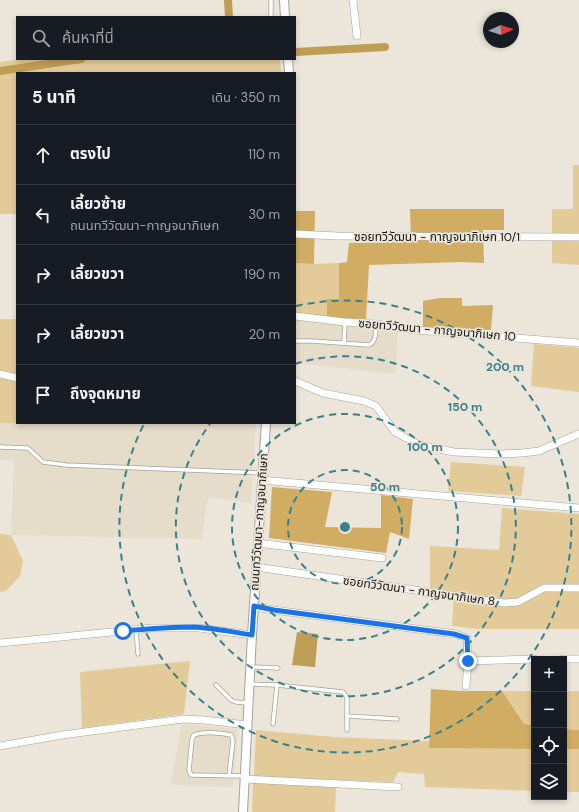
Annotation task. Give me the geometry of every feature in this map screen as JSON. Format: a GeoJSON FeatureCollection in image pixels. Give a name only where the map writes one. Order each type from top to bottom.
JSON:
{"type":"FeatureCollection","features":[{"type":"Feature","properties":{"kind":"street"},"geometry":{"type":"LineString","coordinates":[[284,0],[285,16]]}},
{"type":"Feature","properties":{"kind":"street"},"geometry":{"type":"LineString","coordinates":[[353,0],[357,36]]}},
{"type":"Feature","properties":{"kind":"street"},"geometry":{"type":"LineString","coordinates":[[288,60],[289,70]]}},
{"type":"Feature","properties":{"kind":"street","name":"ซอยทวีวัฒนา - กาญจนาภิเษก 10/1"},"geometry":{"type":"LineString","coordinates":[[296,234],[338,236],[579,237]]}},
{"type":"Feature","properties":{"kind":"street","name":"ซอยทวีวัฒนา - กาญจนาภิเษก 10"},"geometry":{"type":"LineString","coordinates":[[296,316],[376,324],[415,330],[579,343]]}},
{"type":"Feature","properties":{"kind":"street"},"geometry":{"type":"LineString","coordinates":[[0,374],[16,378]]}},
{"type":"Feature","properties":{"kind":"street"},"geometry":{"type":"LineString","coordinates":[[296,381],[323,393],[364,401],[376,406],[395,432],[420,444],[454,452],[501,454],[534,452],[578,434]]}},
{"type":"Feature","properties":{"kind":"street","name":"ถนนทวีวัฒนา-กาญจนาภิเษก"},"geometry":{"type":"LineString","coordinates":[[243,812],[257,543],[266,424]]}},
{"type":"Feature","properties":{"kind":"street"},"geometry":{"type":"LineString","coordinates":[[262,476],[579,508]]}},
{"type":"Feature","properties":{"kind":"street"},"geometry":{"type":"LineString","coordinates":[[257,543],[382,558]]}},
{"type":"Feature","properties":{"kind":"street","name":"ซอยทวีวัฒนา - กาญจนาภิเษก 8"},"geometry":{"type":"LineString","coordinates":[[256,567],[504,603],[518,602],[544,588],[579,588]]}},
{"type":"Feature","properties":{"kind":"street"},"geometry":{"type":"LineString","coordinates":[[254,606],[454,634],[467,638],[468,661],[466,686]]}},
{"type":"Feature","properties":{"kind":"street"},"geometry":{"type":"LineString","coordinates":[[0,643],[152,628],[214,629],[252,635]]}},
{"type":"Feature","properties":{"kind":"street"},"geometry":{"type":"LineString","coordinates":[[567,659],[579,659]]}},
{"type":"Feature","properties":{"kind":"street"},"geometry":{"type":"LineString","coordinates":[[468,661],[531,660]]}},
{"type":"Feature","properties":{"kind":"street"},"geometry":{"type":"LineString","coordinates":[[0,746],[62,735],[183,719],[247,725]]}},
{"type":"Feature","properties":{"kind":"street"},"geometry":{"type":"LineString","coordinates":[[245,777],[398,787]]}},
{"type":"Feature","properties":{"kind":"lane"},"geometry":{"type":"LineString","coordinates":[[271,0],[271,16]]}},
{"type":"Feature","properties":{"kind":"lane"},"geometry":{"type":"LineString","coordinates":[[344,343],[345,322]]}},
{"type":"Feature","properties":{"kind":"lane"},"geometry":{"type":"LineString","coordinates":[[296,341],[369,345],[372,344],[375,339],[376,324]]}},
{"type":"Feature","properties":{"kind":"lane"},"geometry":{"type":"LineString","coordinates":[[0,447],[28,448],[44,462],[66,465],[262,476]]}},
{"type":"Feature","properties":{"kind":"lane"},"geometry":{"type":"LineString","coordinates":[[136,630],[138,654]]}},
{"type":"Feature","properties":{"kind":"lane"},"geometry":{"type":"LineString","coordinates":[[250,667],[278,668]]}},
{"type":"Feature","properties":{"kind":"lane"},"geometry":{"type":"LineString","coordinates":[[249,684],[277,685],[343,692],[347,697],[347,730]]}},
{"type":"Feature","properties":{"kind":"lane"},"geometry":{"type":"LineString","coordinates":[[216,685],[231,700],[248,703]]}},
{"type":"Feature","properties":{"kind":"lane"},"geometry":{"type":"LineString","coordinates":[[273,724],[277,685]]}},
{"type":"Feature","properties":{"kind":"lane"},"geometry":{"type":"LineString","coordinates":[[347,716],[398,719]]}},
{"type":"Feature","properties":{"kind":"lane"},"geometry":{"type":"LineString","coordinates":[[229,776],[233,740],[231,735],[198,733],[194,735],[192,739],[188,770],[191,775],[245,777]]}},
{"type":"Feature","properties":{"kind":"shaded area"},"geometry":{"type":"Polygon","coordinates":[[[16,60],[280,60],[281,72],[16,72],[16,214],[0,214],[0,62],[16,60]]]}},
{"type":"Feature","properties":{"kind":"shaded area"},"geometry":{"type":"Polygon","coordinates":[[[573,165],[579,165],[579,265],[552,263],[552,209],[573,209],[573,165]]]}},
{"type":"Feature","properties":{"kind":"shaded area"},"geometry":{"type":"Polygon","coordinates":[[[410,209],[504,209],[504,230],[483,230],[484,263],[461,262],[369,265],[366,320],[327,317],[327,299],[339,299],[339,263],[347,262],[349,243],[411,242],[410,209]]]}},
{"type":"Feature","properties":{"kind":"shaded area"},"geometry":{"type":"Polygon","coordinates":[[[296,211],[315,211],[314,264],[296,263],[296,211]]]}},
{"type":"Feature","properties":{"kind":"shaded area"},"geometry":{"type":"Polygon","coordinates":[[[296,263],[339,263],[339,299],[327,317],[296,312],[296,263]]]}},
{"type":"Feature","properties":{"kind":"shaded area"},"geometry":{"type":"Polygon","coordinates":[[[439,298],[462,298],[462,306],[493,305],[491,330],[423,328],[423,301],[439,298]]]}},
{"type":"Feature","properties":{"kind":"shaded area"},"geometry":{"type":"Polygon","coordinates":[[[0,319],[16,319],[16,423],[0,423],[0,319]]]}},
{"type":"Feature","properties":{"kind":"shaded area"},"geometry":{"type":"Polygon","coordinates":[[[296,320],[398,332],[395,374],[296,363],[296,320]]]}},
{"type":"Feature","properties":{"kind":"shaded area"},"geometry":{"type":"Polygon","coordinates":[[[534,344],[579,348],[579,392],[531,386],[534,344]]]}},
{"type":"Feature","properties":{"kind":"shaded area"},"geometry":{"type":"Polygon","coordinates":[[[0,423],[256,424],[251,503],[209,497],[205,511],[202,539],[11,535],[14,460],[0,460],[0,423]]]}},
{"type":"Feature","properties":{"kind":"shaded area"},"geometry":{"type":"Polygon","coordinates":[[[451,462],[525,467],[521,496],[448,491],[451,462]]]}},
{"type":"Feature","properties":{"kind":"shaded area"},"geometry":{"type":"Polygon","coordinates":[[[272,487],[332,492],[325,527],[381,528],[381,495],[413,499],[409,539],[390,532],[386,553],[269,538],[272,487]]]}},
{"type":"Feature","properties":{"kind":"shaded area"},"geometry":{"type":"Polygon","coordinates":[[[502,508],[579,514],[579,629],[478,629],[452,626],[454,592],[430,588],[430,546],[499,550],[502,508]]]}},
{"type":"Feature","properties":{"kind":"shaded area"},"geometry":{"type":"Polygon","coordinates":[[[0,534],[11,535],[23,561],[20,576],[6,591],[0,592],[0,534]]]}},
{"type":"Feature","properties":{"kind":"shaded area"},"geometry":{"type":"Polygon","coordinates":[[[297,632],[318,634],[315,667],[292,665],[297,632]]]}},
{"type":"Feature","properties":{"kind":"shaded area"},"geometry":{"type":"Polygon","coordinates":[[[190,661],[184,714],[82,728],[80,672],[190,661]]]}},
{"type":"Feature","properties":{"kind":"shaded area"},"geometry":{"type":"Polygon","coordinates":[[[431,689],[459,691],[502,691],[524,724],[531,725],[531,749],[429,748],[431,689]]]}},
{"type":"Feature","properties":{"kind":"shaded area"},"geometry":{"type":"Polygon","coordinates":[[[502,691],[531,691],[531,725],[524,724],[502,691]]]}},
{"type":"Feature","properties":{"kind":"shaded area"},"geometry":{"type":"Polygon","coordinates":[[[567,691],[579,691],[579,730],[567,729],[567,691]]]}},
{"type":"Feature","properties":{"kind":"shaded area"},"geometry":{"type":"Polygon","coordinates":[[[182,724],[238,729],[233,787],[170,785],[182,724]]]}},
{"type":"Feature","properties":{"kind":"shaded area"},"geometry":{"type":"Polygon","coordinates":[[[567,729],[579,730],[579,749],[567,749],[567,729]]]}},
{"type":"Feature","properties":{"kind":"shaded area"},"geometry":{"type":"Polygon","coordinates":[[[256,730],[334,737],[429,741],[429,748],[531,749],[531,791],[425,787],[424,774],[398,772],[393,782],[254,777],[256,730]]]}},
{"type":"Feature","properties":{"kind":"shaded area"},"geometry":{"type":"Polygon","coordinates":[[[567,749],[579,749],[579,792],[567,792],[567,749]]]}},
{"type":"Feature","properties":{"kind":"shaded area"},"geometry":{"type":"Polygon","coordinates":[[[253,783],[336,787],[335,812],[252,812],[253,783]]]}},
{"type":"Feature","properties":{"kind":"waterway"},"geometry":{"type":"LineString","coordinates":[[228,0],[229,16]]}},
{"type":"Feature","properties":{"kind":"waterway"},"geometry":{"type":"LineString","coordinates":[[296,52],[385,47]]}},
{"type":"Feature","properties":{"kind":"waterway"},"geometry":{"type":"LineString","coordinates":[[0,71],[74,60]]}},
{"type":"Feature","properties":{"kind":"route"},"geometry":{"type":"LineString","coordinates":[[123,631],[152,628],[194,628],[214,629],[252,635],[254,606],[454,634],[467,638],[468,661]]}}]}
